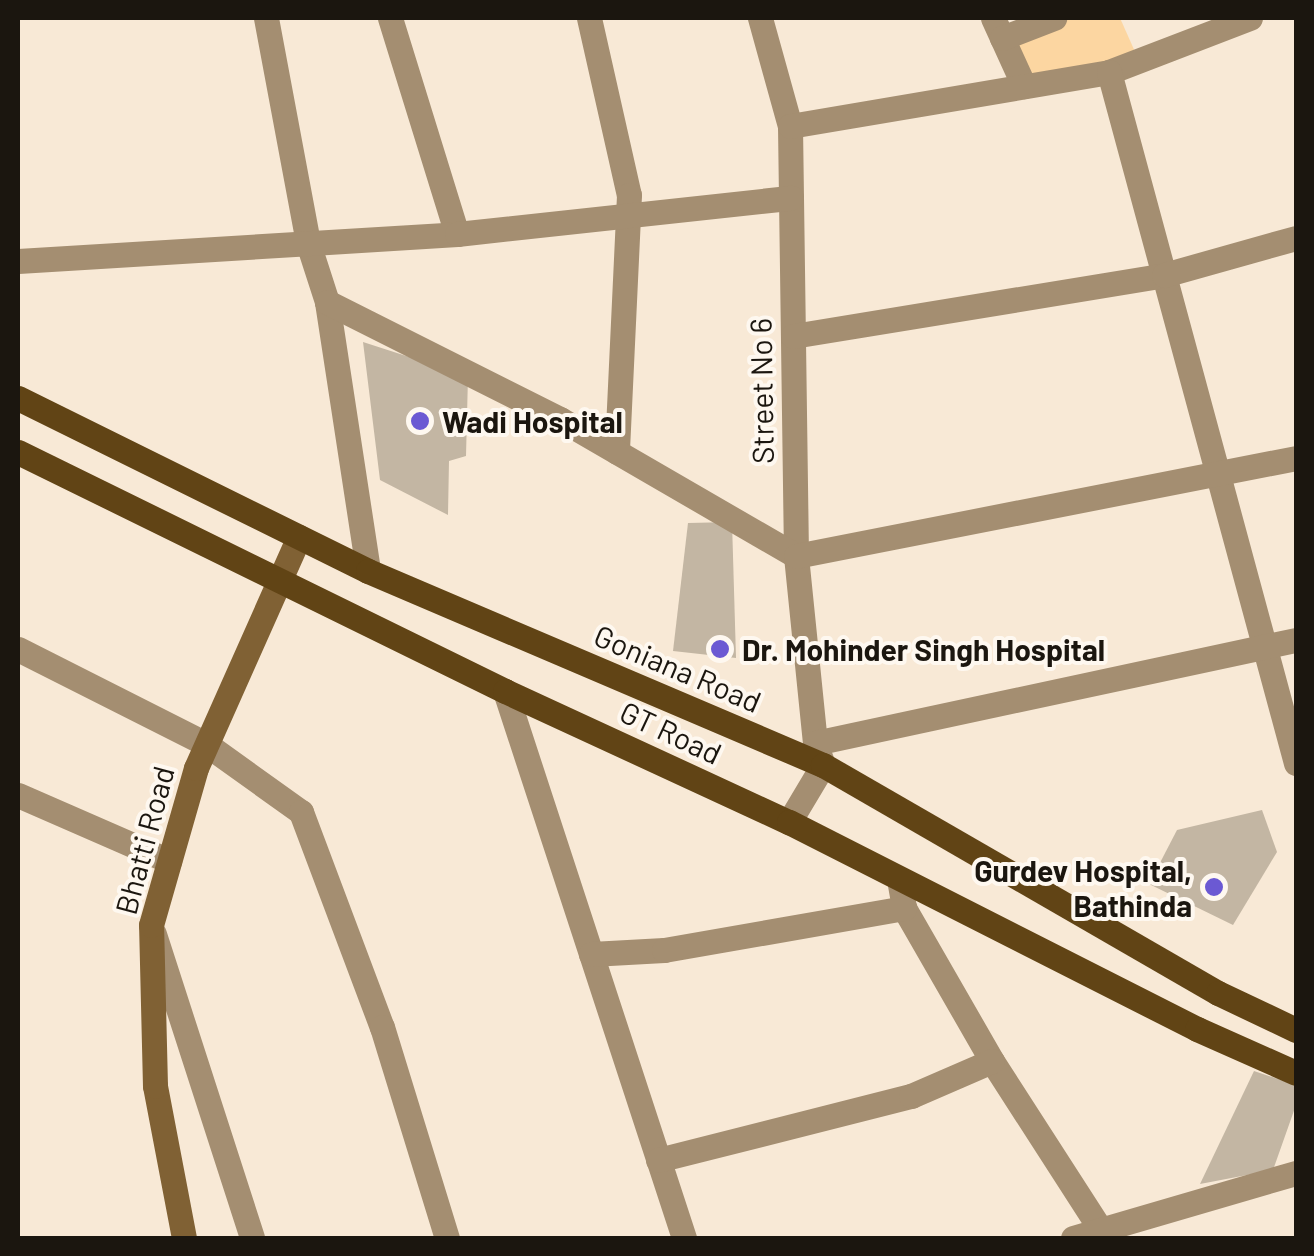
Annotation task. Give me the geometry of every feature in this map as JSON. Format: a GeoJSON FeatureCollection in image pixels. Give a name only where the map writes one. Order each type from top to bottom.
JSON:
{"type":"FeatureCollection","features":[{"type":"Feature","properties":{"kind":"main road","name":"Goniana Road"},"geometry":{"type":"LineString","coordinates":[[18,398],[368,571],[819,754],[1218,993],[1296,1030]]}},
{"type":"Feature","properties":{"kind":"main road","name":"GT Road"},"geometry":{"type":"LineString","coordinates":[[18,452],[505,691],[789,822],[1197,1029],[1296,1073]]}},
{"type":"Feature","properties":{"kind":"main road","name":"Bhatti Road"},"geometry":{"type":"LineString","coordinates":[[184,1238],[155,1086],[151,925],[206,744],[299,537]]}},
{"type":"Feature","properties":{"kind":"street"},"geometry":{"type":"LineString","coordinates":[[266,18],[308,243],[326,302],[368,571]]}},
{"type":"Feature","properties":{"kind":"street"},"geometry":{"type":"LineString","coordinates":[[390,18],[457,234]]}},
{"type":"Feature","properties":{"kind":"street"},"geometry":{"type":"LineString","coordinates":[[589,18],[629,196],[617,452]]}},
{"type":"Feature","properties":{"kind":"street","name":"Street No 6"},"geometry":{"type":"LineString","coordinates":[[760,18],[790,126],[796,556],[819,754]]}},
{"type":"Feature","properties":{"kind":"street"},"geometry":{"type":"LineString","coordinates":[[1024,86],[998,28],[1054,18]]}},
{"type":"Feature","properties":{"kind":"street"},"geometry":{"type":"LineString","coordinates":[[790,126],[1109,72],[1198,27],[1250,18]]}},
{"type":"Feature","properties":{"kind":"street"},"geometry":{"type":"LineString","coordinates":[[1109,72],[1296,763]]}},
{"type":"Feature","properties":{"kind":"street"},"geometry":{"type":"LineString","coordinates":[[18,261],[457,234],[791,198]]}},
{"type":"Feature","properties":{"kind":"street"},"geometry":{"type":"LineString","coordinates":[[793,336],[1164,275],[1296,238]]}},
{"type":"Feature","properties":{"kind":"street"},"geometry":{"type":"LineString","coordinates":[[326,302],[617,452],[796,556],[1296,458]]}},
{"type":"Feature","properties":{"kind":"street"},"geometry":{"type":"LineString","coordinates":[[789,822],[819,754],[1296,640]]}},
{"type":"Feature","properties":{"kind":"street"},"geometry":{"type":"LineString","coordinates":[[18,649],[206,744],[301,812],[382,1027],[447,1238]]}},
{"type":"Feature","properties":{"kind":"street"},"geometry":{"type":"LineString","coordinates":[[505,691],[684,1238]]}},
{"type":"Feature","properties":{"kind":"street"},"geometry":{"type":"LineString","coordinates":[[18,794],[169,860]]}},
{"type":"Feature","properties":{"kind":"street"},"geometry":{"type":"LineString","coordinates":[[900,879],[904,908],[992,1061],[1102,1230]]}},
{"type":"Feature","properties":{"kind":"street"},"geometry":{"type":"LineString","coordinates":[[590,954],[664,950],[904,908]]}},
{"type":"Feature","properties":{"kind":"street"},"geometry":{"type":"LineString","coordinates":[[151,925],[252,1238]]}},
{"type":"Feature","properties":{"kind":"street"},"geometry":{"type":"LineString","coordinates":[[658,1160],[911,1096],[992,1061]]}},
{"type":"Feature","properties":{"kind":"street"},"geometry":{"type":"LineString","coordinates":[[1073,1238],[1296,1173]]}},
{"type":"Feature","properties":{"kind":"shaded area"},"geometry":{"type":"Polygon","coordinates":[[[1054,18],[1120,18],[1140,63],[1024,86],[1002,38],[1054,18]]]}},
{"type":"Feature","properties":{"kind":"building"},"geometry":{"type":"Polygon","coordinates":[[[363,342],[468,376],[466,456],[449,461],[448,515],[380,480],[363,342]]]}},
{"type":"Feature","properties":{"kind":"building"},"geometry":{"type":"Polygon","coordinates":[[[732,522],[736,658],[673,651],[688,523],[732,522]]]}},
{"type":"Feature","properties":{"kind":"building"},"geometry":{"type":"Polygon","coordinates":[[[1262,810],[1277,852],[1233,925],[1149,884],[1177,830],[1262,810]]]}},
{"type":"Feature","properties":{"kind":"building"},"geometry":{"type":"Polygon","coordinates":[[[1254,1071],[1296,1085],[1296,1105],[1273,1170],[1200,1184],[1254,1071]]]}},
{"type":"Feature","properties":{"kind":"place","name":"Wadi Hospital"},"geometry":{"type":"Point","coordinates":[420,421]}},
{"type":"Feature","properties":{"kind":"place","name":"Dr. Mohinder Singh Hospital"},"geometry":{"type":"Point","coordinates":[720,649]}},
{"type":"Feature","properties":{"kind":"place","name":"Gurdev Hospital, Bathinda"},"geometry":{"type":"Point","coordinates":[1214,887]}}]}
